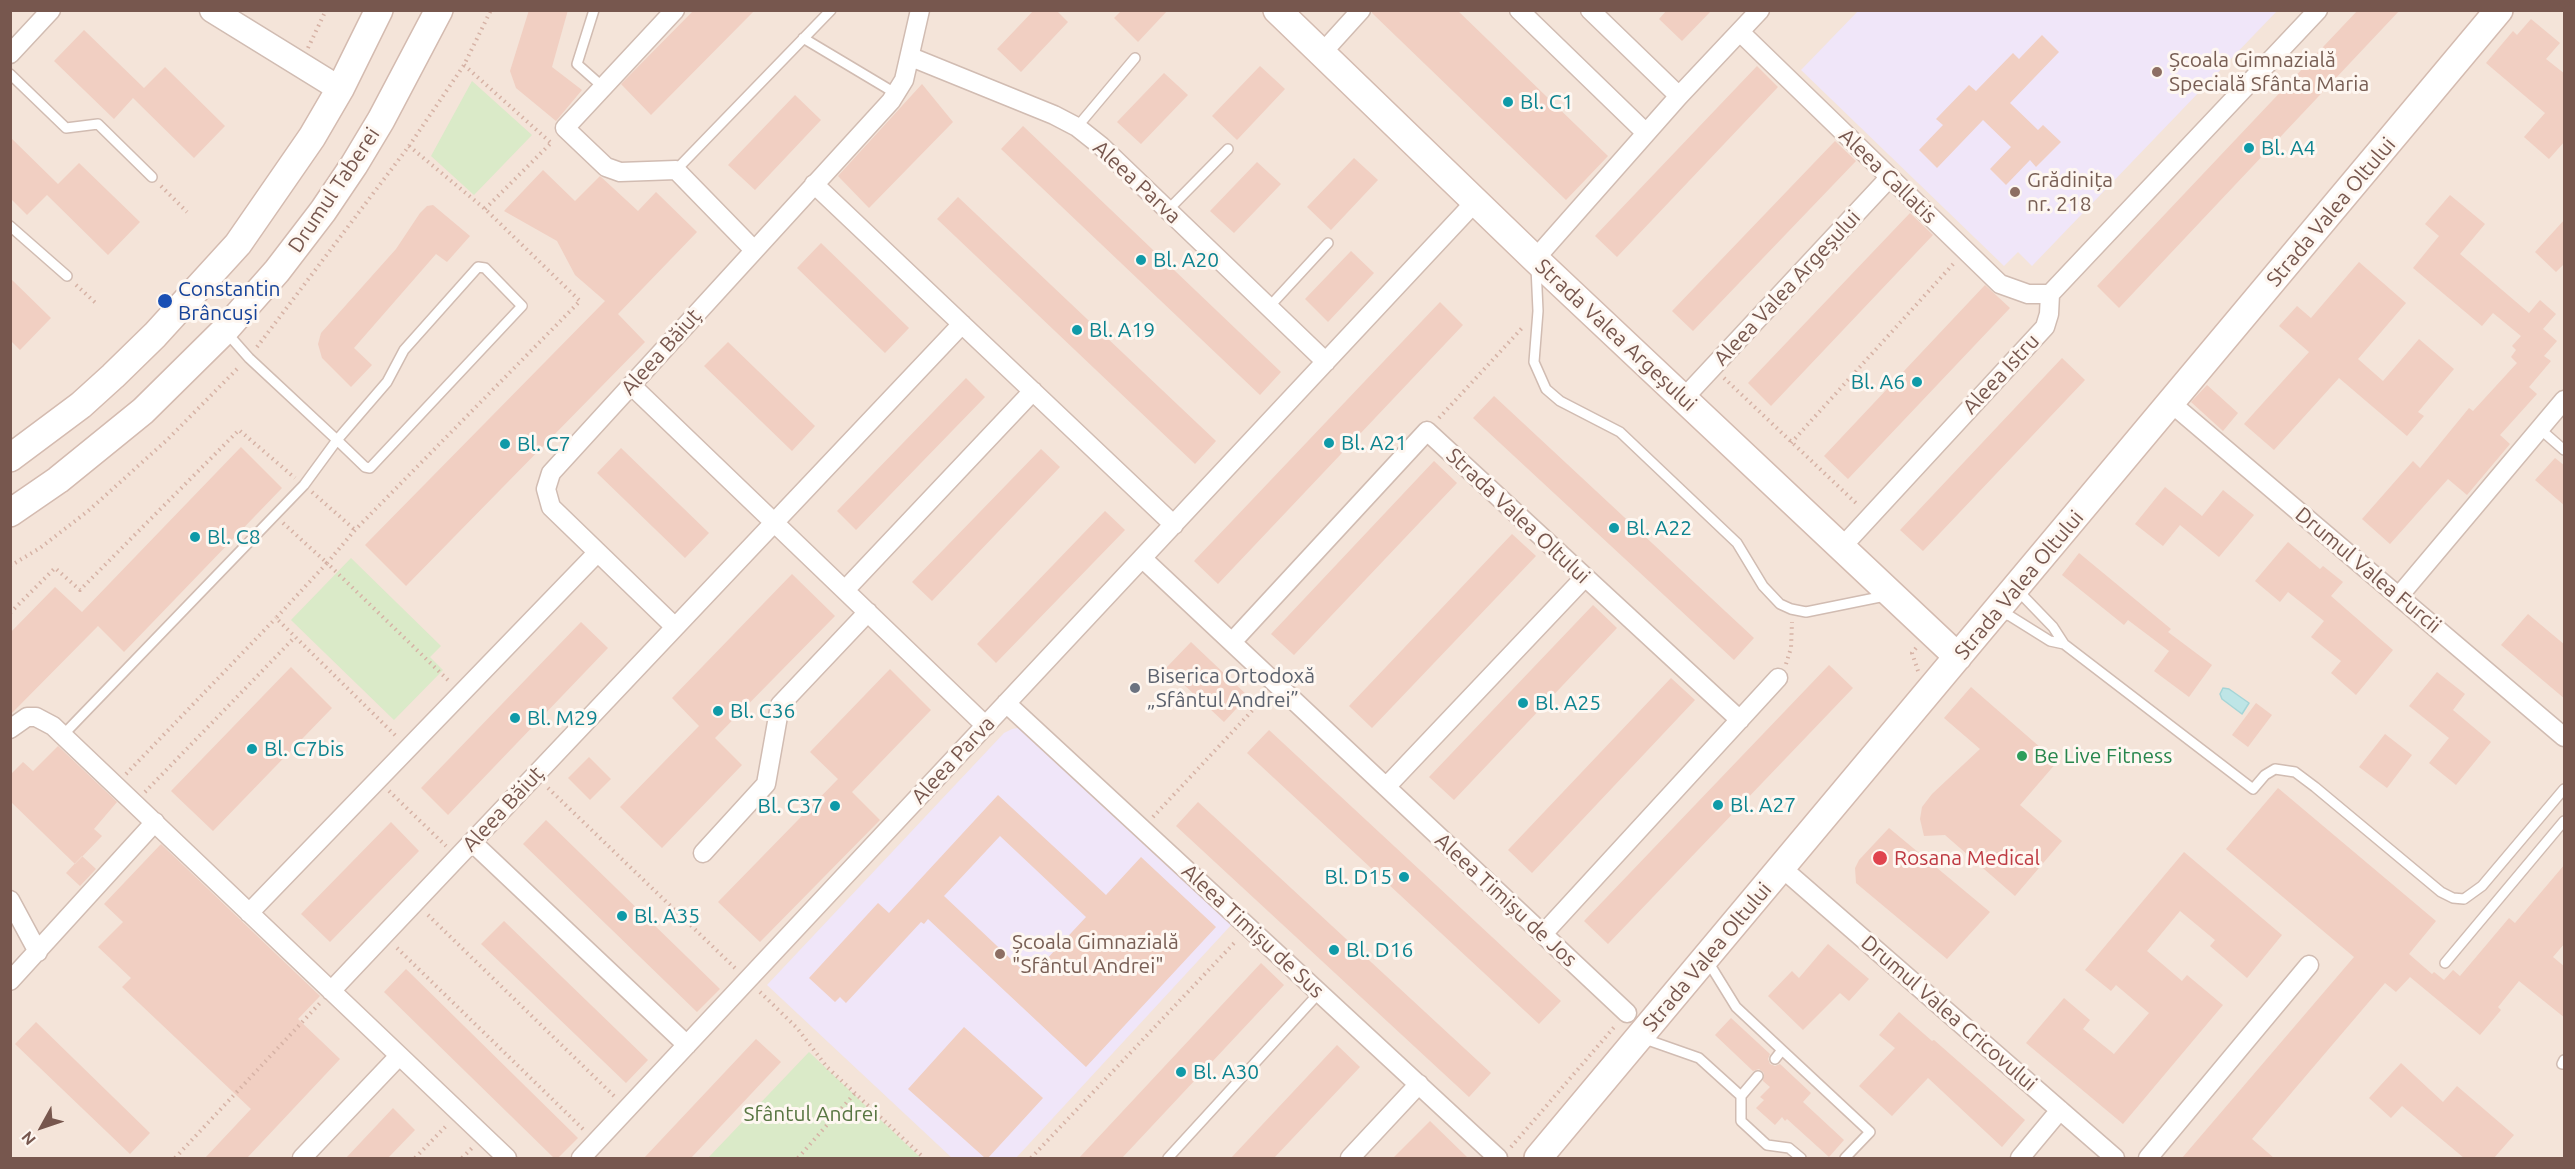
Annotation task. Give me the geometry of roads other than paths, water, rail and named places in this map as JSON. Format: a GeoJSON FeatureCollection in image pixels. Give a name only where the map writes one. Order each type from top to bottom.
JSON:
{"type":"FeatureCollection","features":[{"type":"Feature","properties":{"kind":"main road"},"geometry":{"type":"LineString","coordinates":[[10,458],[81,405],[155,335],[238,244],[277,191],[340,89],[379,10]]}},
{"type":"Feature","properties":{"kind":"main road","name":"Drumul Taberei"},"geometry":{"type":"LineString","coordinates":[[10,513],[113,438],[224,331],[277,271],[329,202],[381,120],[439,10]]}},
{"type":"Feature","properties":{"kind":"main road","name":"Strada Valea Argeșului"},"geometry":{"type":"LineString","coordinates":[[1277,10],[1535,259],[1958,657]]}},
{"type":"Feature","properties":{"kind":"main road","name":"Strada Valea Oltului"},"geometry":{"type":"LineString","coordinates":[[1538,1158],[2499,10]]}},
{"type":"Feature","properties":{"kind":"street"},"geometry":{"type":"LineString","coordinates":[[10,54],[51,10]]}},
{"type":"Feature","properties":{"kind":"street"},"geometry":{"type":"LineString","coordinates":[[212,10],[340,89]]}},
{"type":"Feature","properties":{"kind":"street"},"geometry":{"type":"LineString","coordinates":[[675,10],[565,128],[606,167],[620,172],[676,170],[754,250]]}},
{"type":"Feature","properties":{"kind":"street","name":"Aleea Băiuț"},"geometry":{"type":"LineString","coordinates":[[674,626],[550,507],[546,489],[551,473],[896,93],[904,81],[911,57],[920,10]]}},
{"type":"Feature","properties":{"kind":"street"},"geometry":{"type":"LineString","coordinates":[[1322,53],[1361,10]]}},
{"type":"Feature","properties":{"kind":"street"},"geometry":{"type":"LineString","coordinates":[[1519,10],[1646,133]]}},
{"type":"Feature","properties":{"kind":"street"},"geometry":{"type":"LineString","coordinates":[[1590,10],[1679,96]]}},
{"type":"Feature","properties":{"kind":"street"},"geometry":{"type":"LineString","coordinates":[[1535,259],[1679,96],[1760,10]]}},
{"type":"Feature","properties":{"kind":"street"},"geometry":{"type":"LineString","coordinates":[[2050,294],[2318,10]]}},
{"type":"Feature","properties":{"kind":"street","name":"Aleea Callatis"},"geometry":{"type":"LineString","coordinates":[[1740,32],[2000,284],[2028,294],[2050,294]]}},
{"type":"Feature","properties":{"kind":"street","name":"Aleea Parva"},"geometry":{"type":"LineString","coordinates":[[911,57],[1054,115],[1077,127],[1101,146],[1326,362]]}},
{"type":"Feature","properties":{"kind":"street","name":"Aleea Valea Argeșului"},"geometry":{"type":"LineString","coordinates":[[1683,399],[1890,177]]}},
{"type":"Feature","properties":{"kind":"street"},"geometry":{"type":"LineString","coordinates":[[814,184],[1174,525]]}},
{"type":"Feature","properties":{"kind":"street","name":"Aleea Parva"},"geometry":{"type":"LineString","coordinates":[[581,1158],[1476,202]]}},
{"type":"Feature","properties":{"kind":"street","name":"Aleea Istru"},"geometry":{"type":"LineString","coordinates":[[1841,548],[2045,327],[2049,314],[2050,294]]}},
{"type":"Feature","properties":{"kind":"street","name":"Aleea Băiuț"},"geometry":{"type":"LineString","coordinates":[[331,991],[773,521],[962,324]]}},
{"type":"Feature","properties":{"kind":"street"},"geometry":{"type":"LineString","coordinates":[[631,385],[986,726]]}},
{"type":"Feature","properties":{"kind":"street"},"geometry":{"type":"LineString","coordinates":[[845,590],[1033,391]]}},
{"type":"Feature","properties":{"kind":"street"},"geometry":{"type":"LineString","coordinates":[[2399,596],[2565,400]]}},
{"type":"Feature","properties":{"kind":"street","name":"Drumul Valea Furcii"},"geometry":{"type":"LineString","coordinates":[[2171,403],[2565,737]]}},
{"type":"Feature","properties":{"kind":"street","name":"Strada Valea Oltului"},"geometry":{"type":"LineString","coordinates":[[1232,642],[1427,431],[1740,720]]}},
{"type":"Feature","properties":{"kind":"street"},"geometry":{"type":"LineString","coordinates":[[249,913],[597,553]]}},
{"type":"Feature","properties":{"kind":"street","name":"Aleea Timișu de Jos"},"geometry":{"type":"LineString","coordinates":[[1142,558],[1627,1013]]}},
{"type":"Feature","properties":{"kind":"street"},"geometry":{"type":"LineString","coordinates":[[1386,787],[1585,577]]}},
{"type":"Feature","properties":{"kind":"street"},"geometry":{"type":"LineString","coordinates":[[702,853],[766,784],[780,705],[868,612]]}},
{"type":"Feature","properties":{"kind":"street"},"geometry":{"type":"LineString","coordinates":[[1543,934],[1778,678]]}},
{"type":"Feature","properties":{"kind":"street","name":"Aleea Timișu de Sus"},"geometry":{"type":"LineString","coordinates":[[1006,703],[1498,1158]]}},
{"type":"Feature","properties":{"kind":"street"},"geometry":{"type":"LineString","coordinates":[[10,729],[27,717],[36,717],[63,735],[507,1158]]}},
{"type":"Feature","properties":{"kind":"street"},"geometry":{"type":"LineString","coordinates":[[10,981],[155,822]]}},
{"type":"Feature","properties":{"kind":"street"},"geometry":{"type":"LineString","coordinates":[[472,842],[687,1045]]}},
{"type":"Feature","properties":{"kind":"street","name":"Drumul Valea Cricovului"},"geometry":{"type":"LineString","coordinates":[[1782,868],[2115,1158]]}},
{"type":"Feature","properties":{"kind":"street"},"geometry":{"type":"LineString","coordinates":[[10,900],[38,952]]}},
{"type":"Feature","properties":{"kind":"street"},"geometry":{"type":"LineString","coordinates":[[2148,1158],[2309,965]]}},
{"type":"Feature","properties":{"kind":"street"},"geometry":{"type":"LineString","coordinates":[[302,1158],[399,1056]]}},
{"type":"Feature","properties":{"kind":"street"},"geometry":{"type":"LineString","coordinates":[[1350,1158],[1419,1084]]}},
{"type":"Feature","properties":{"kind":"street"},"geometry":{"type":"LineString","coordinates":[[2020,1158],[2060,1110]]}},
{"type":"Feature","properties":{"kind":"lane"},"geometry":{"type":"LineString","coordinates":[[594,10],[577,64],[604,88]]}},
{"type":"Feature","properties":{"kind":"lane"},"geometry":{"type":"LineString","coordinates":[[676,170],[831,10]]}},
{"type":"Feature","properties":{"kind":"lane"},"geometry":{"type":"LineString","coordinates":[[804,38],[896,93]]}},
{"type":"Feature","properties":{"kind":"lane"},"geometry":{"type":"LineString","coordinates":[[1077,127],[1135,58]]}},
{"type":"Feature","properties":{"kind":"lane"},"geometry":{"type":"LineString","coordinates":[[10,74],[66,128],[98,124],[152,177]]}},
{"type":"Feature","properties":{"kind":"lane"},"geometry":{"type":"LineString","coordinates":[[1167,211],[1228,149]]}},
{"type":"Feature","properties":{"kind":"lane"},"geometry":{"type":"LineString","coordinates":[[10,226],[67,276]]}},
{"type":"Feature","properties":{"kind":"lane"},"geometry":{"type":"LineString","coordinates":[[1269,308],[1328,243]]}},
{"type":"Feature","properties":{"kind":"lane"},"geometry":{"type":"LineString","coordinates":[[1535,259],[1538,311],[1534,362],[1546,389],[1560,401],[1620,432],[1737,543],[1770,596],[1780,604],[1806,612],[1892,595]]}},
{"type":"Feature","properties":{"kind":"lane"},"geometry":{"type":"LineString","coordinates":[[63,735],[276,517],[304,485],[337,440],[387,382],[404,350],[478,267],[485,268],[521,302],[520,310],[374,466],[365,467],[337,440],[249,358],[224,331]]}},
{"type":"Feature","properties":{"kind":"lane"},"geometry":{"type":"LineString","coordinates":[[2540,429],[2565,450]]}},
{"type":"Feature","properties":{"kind":"lane"},"geometry":{"type":"LineString","coordinates":[[2017,586],[2025,598],[2053,627],[2064,644],[2253,789],[2265,775],[2275,769],[2295,772],[2441,892],[2453,898],[2464,899],[2482,886],[2565,789]]}},
{"type":"Feature","properties":{"kind":"lane"},"geometry":{"type":"LineString","coordinates":[[1996,612],[2010,616],[2050,641],[2064,644]]}},
{"type":"Feature","properties":{"kind":"lane"},"geometry":{"type":"LineString","coordinates":[[2445,963],[2565,821]]}},
{"type":"Feature","properties":{"kind":"lane"},"geometry":{"type":"LineString","coordinates":[[1706,958],[1736,1007],[1870,1132],[1845,1158]]}},
{"type":"Feature","properties":{"kind":"lane"},"geometry":{"type":"LineString","coordinates":[[1168,1158],[1319,993]]}},
{"type":"Feature","properties":{"kind":"lane"},"geometry":{"type":"LineString","coordinates":[[1639,1038],[1699,1058],[1741,1096]]}},
{"type":"Feature","properties":{"kind":"lane"},"geometry":{"type":"LineString","coordinates":[[1775,1059],[1782,1050]]}},
{"type":"Feature","properties":{"kind":"lane"},"geometry":{"type":"LineString","coordinates":[[1758,1076],[1741,1096],[1742,1121],[1767,1145],[1789,1148],[1801,1158]]}},
{"type":"Feature","properties":{"kind":"water"},"geometry":{"type":"Polygon","coordinates":[[[2223,688],[2229,689],[2249,703],[2242,714],[2222,699],[2220,694],[2223,688]]]}},
{"type":"Feature","properties":{"kind":"place","name":"Școala Gimnazială Specială Sfânta Maria"},"geometry":{"type":"Point","coordinates":[2157,72]}},
{"type":"Feature","properties":{"kind":"place","name":"Bl. C1"},"geometry":{"type":"Point","coordinates":[1508,102]}},
{"type":"Feature","properties":{"kind":"place","name":"Bl. A4"},"geometry":{"type":"Point","coordinates":[2249,148]}},
{"type":"Feature","properties":{"kind":"place","name":"Grădinița nr. 218"},"geometry":{"type":"Point","coordinates":[2015,192]}},
{"type":"Feature","properties":{"kind":"place","name":"Bl. A20"},"geometry":{"type":"Point","coordinates":[1141,260]}},
{"type":"Feature","properties":{"kind":"place","name":"Constantin Brâncuși"},"geometry":{"type":"Point","coordinates":[165,301]}},
{"type":"Feature","properties":{"kind":"place","name":"Bl. A19"},"geometry":{"type":"Point","coordinates":[1077,330]}},
{"type":"Feature","properties":{"kind":"place","name":"Bl. A6"},"geometry":{"type":"Point","coordinates":[1917,382]}},
{"type":"Feature","properties":{"kind":"place","name":"Bl. A21"},"geometry":{"type":"Point","coordinates":[1329,443]}},
{"type":"Feature","properties":{"kind":"place","name":"Bl. C7"},"geometry":{"type":"Point","coordinates":[505,444]}},
{"type":"Feature","properties":{"kind":"place","name":"Bl. A22"},"geometry":{"type":"Point","coordinates":[1614,528]}},
{"type":"Feature","properties":{"kind":"place","name":"Bl. C8"},"geometry":{"type":"Point","coordinates":[195,537]}},
{"type":"Feature","properties":{"kind":"place","name":"Biserica Ortodoxă „Sfântul Andrei”"},"geometry":{"type":"Point","coordinates":[1135,688]}},
{"type":"Feature","properties":{"kind":"place","name":"Bl. A25"},"geometry":{"type":"Point","coordinates":[1523,703]}},
{"type":"Feature","properties":{"kind":"place","name":"Bl. C36"},"geometry":{"type":"Point","coordinates":[718,711]}},
{"type":"Feature","properties":{"kind":"place","name":"Bl. M29"},"geometry":{"type":"Point","coordinates":[515,718]}},
{"type":"Feature","properties":{"kind":"place","name":"Bl. C7bis"},"geometry":{"type":"Point","coordinates":[252,749]}},
{"type":"Feature","properties":{"kind":"place","name":"Be Live Fitness"},"geometry":{"type":"Point","coordinates":[2022,756]}},
{"type":"Feature","properties":{"kind":"place","name":"Bl. A27"},"geometry":{"type":"Point","coordinates":[1718,805]}},
{"type":"Feature","properties":{"kind":"place","name":"Bl. C37"},"geometry":{"type":"Point","coordinates":[835,806]}},
{"type":"Feature","properties":{"kind":"place","name":"Rosana Medical"},"geometry":{"type":"Point","coordinates":[1880,858]}},
{"type":"Feature","properties":{"kind":"place","name":"Bl. D15"},"geometry":{"type":"Point","coordinates":[1404,877]}},
{"type":"Feature","properties":{"kind":"place","name":"Bl. A35"},"geometry":{"type":"Point","coordinates":[622,916]}},
{"type":"Feature","properties":{"kind":"place","name":"Bl. D16"},"geometry":{"type":"Point","coordinates":[1334,950]}},
{"type":"Feature","properties":{"kind":"place","name":"Școala Gimnazială \"Sfântul Andrei\""},"geometry":{"type":"Point","coordinates":[1000,954]}},
{"type":"Feature","properties":{"kind":"place","name":"Bl. A30"},"geometry":{"type":"Point","coordinates":[1181,1072]}},
{"type":"Feature","properties":{"kind":"park label","name":"Sfântul Andrei"},"geometry":{"type":"Point","coordinates":[811,1114]}}]}
